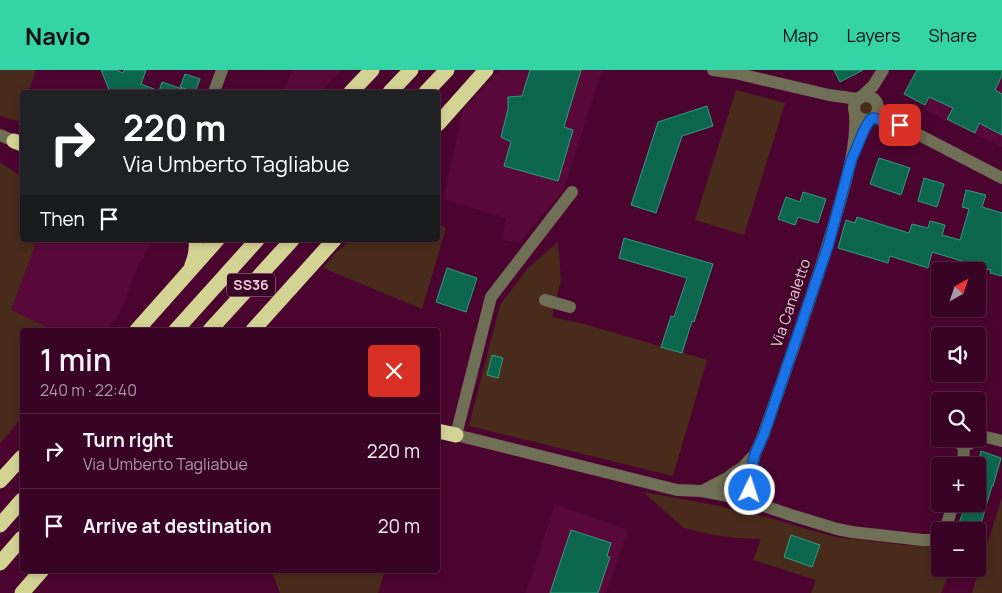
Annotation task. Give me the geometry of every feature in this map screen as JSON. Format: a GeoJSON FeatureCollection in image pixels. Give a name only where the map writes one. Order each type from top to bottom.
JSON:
{"type":"FeatureCollection","features":[{"type":"Feature","properties":{"kind":"highway"},"geometry":{"type":"LineString","coordinates":[[353,90],[372,70]]}},
{"type":"Feature","properties":{"kind":"highway"},"geometry":{"type":"LineString","coordinates":[[392,90],[410,70]]}},
{"type":"Feature","properties":{"kind":"highway"},"geometry":{"type":"LineString","coordinates":[[428,90],[447,70]]}},
{"type":"Feature","properties":{"kind":"highway"},"geometry":{"type":"LineString","coordinates":[[440,122],[486,70]]}},
{"type":"Feature","properties":{"kind":"highway"},"geometry":{"type":"LineString","coordinates":[[188,273],[196,257],[196,242]]}},
{"type":"Feature","properties":{"kind":"highway"},"geometry":{"type":"LineString","coordinates":[[139,328],[215,242]]}},
{"type":"Feature","properties":{"kind":"highway","name":"SS36"},"geometry":{"type":"LineString","coordinates":[[178,328],[255,242]]}},
{"type":"Feature","properties":{"kind":"highway","name":"SS36"},"geometry":{"type":"LineString","coordinates":[[212,328],[290,242]]}},
{"type":"Feature","properties":{"kind":"highway"},"geometry":{"type":"LineString","coordinates":[[257,328],[332,242]]}},
{"type":"Feature","properties":{"kind":"highway"},"geometry":{"type":"LineString","coordinates":[[440,431],[456,435]]}},
{"type":"Feature","properties":{"kind":"highway"},"geometry":{"type":"LineString","coordinates":[[0,482],[20,458]]}},
{"type":"Feature","properties":{"kind":"highway"},"geometry":{"type":"LineString","coordinates":[[0,525],[20,502]]}},
{"type":"Feature","properties":{"kind":"highway"},"geometry":{"type":"LineString","coordinates":[[0,563],[20,540]]}},
{"type":"Feature","properties":{"kind":"highway"},"geometry":{"type":"LineString","coordinates":[[22,593],[39,573]]}},
{"type":"Feature","properties":{"kind":"street"},"geometry":{"type":"LineString","coordinates":[[215,90],[222,70]]}},
{"type":"Feature","properties":{"kind":"street"},"geometry":{"type":"LineString","coordinates":[[713,70],[735,73],[829,95],[857,104]]}},
{"type":"Feature","properties":{"kind":"street"},"geometry":{"type":"LineString","coordinates":[[857,104],[882,73]]}},
{"type":"Feature","properties":{"kind":"street"},"geometry":{"type":"LineString","coordinates":[[872,119],[878,113],[877,104],[882,73]]}},
{"type":"Feature","properties":{"kind":"street"},"geometry":{"type":"LineString","coordinates":[[857,104],[867,96],[872,97],[900,125],[1002,178]]}},
{"type":"Feature","properties":{"kind":"street"},"geometry":{"type":"LineString","coordinates":[[857,104],[861,120],[872,119],[900,125]]}},
{"type":"Feature","properties":{"kind":"street","name":"Via Canaletto"},"geometry":{"type":"LineString","coordinates":[[456,435],[676,490],[702,491],[742,498],[749,488],[755,454],[764,434],[828,246],[851,161],[857,104]]}},
{"type":"Feature","properties":{"kind":"street","name":"Via Canaletto"},"geometry":{"type":"LineString","coordinates":[[851,161],[864,130],[872,119]]}},
{"type":"Feature","properties":{"kind":"street"},"geometry":{"type":"LineString","coordinates":[[456,435],[491,298],[572,192]]}},
{"type":"Feature","properties":{"kind":"street"},"geometry":{"type":"LineString","coordinates":[[545,300],[570,307]]}},
{"type":"Feature","properties":{"kind":"street"},"geometry":{"type":"LineString","coordinates":[[986,436],[1002,441]]}},
{"type":"Feature","properties":{"kind":"street","name":"Via Canaletto"},"geometry":{"type":"LineString","coordinates":[[702,491],[731,476],[755,454]]}},
{"type":"Feature","properties":{"kind":"street"},"geometry":{"type":"LineString","coordinates":[[734,497],[730,495],[726,488],[727,480],[731,476],[741,473],[745,475],[749,488],[764,506],[832,528],[852,532],[931,540]]}},
{"type":"Feature","properties":{"kind":"shaded area"},"geometry":{"type":"Polygon","coordinates":[[[0,70],[36,70],[29,90],[20,90],[20,114],[18,121],[0,116],[0,70]]]}},
{"type":"Feature","properties":{"kind":"shaded area"},"geometry":{"type":"Polygon","coordinates":[[[292,70],[341,70],[323,90],[280,90],[285,87],[292,70]]]}},
{"type":"Feature","properties":{"kind":"shaded area"},"geometry":{"type":"Polygon","coordinates":[[[500,70],[602,70],[563,191],[519,243],[502,239],[506,218],[443,199],[463,110],[500,70]]]}},
{"type":"Feature","properties":{"kind":"shaded area"},"geometry":{"type":"Polygon","coordinates":[[[945,70],[1002,70],[1002,147],[925,110],[945,70]]]}},
{"type":"Feature","properties":{"kind":"shaded area"},"geometry":{"type":"Polygon","coordinates":[[[736,90],[785,103],[744,235],[695,220],[736,90]]]}},
{"type":"Feature","properties":{"kind":"shaded area"},"geometry":{"type":"Polygon","coordinates":[[[866,100],[872,102],[874,108],[872,114],[866,116],[860,114],[858,108],[860,102],[866,100]]]}},
{"type":"Feature","properties":{"kind":"shaded area"},"geometry":{"type":"Polygon","coordinates":[[[0,162],[20,176],[20,242],[36,242],[11,310],[49,328],[20,328],[20,419],[0,444],[0,162]]]}},
{"type":"Feature","properties":{"kind":"shaded area"},"geometry":{"type":"Polygon","coordinates":[[[440,226],[446,228],[422,309],[323,268],[335,253],[349,242],[440,242],[440,226]]]}},
{"type":"Feature","properties":{"kind":"shaded area"},"geometry":{"type":"Polygon","coordinates":[[[36,242],[153,242],[137,267],[120,314],[107,328],[49,328],[11,310],[36,242]]]}},
{"type":"Feature","properties":{"kind":"shaded area"},"geometry":{"type":"Polygon","coordinates":[[[558,242],[561,279],[552,317],[584,324],[707,360],[673,476],[469,426],[500,305],[528,268],[558,242]]]}},
{"type":"Feature","properties":{"kind":"shaded area"},"geometry":{"type":"Polygon","coordinates":[[[643,492],[715,505],[835,537],[931,546],[931,577],[948,577],[941,593],[811,593],[816,580],[753,560],[761,539],[735,538],[684,528],[643,492]]]}},
{"type":"Feature","properties":{"kind":"shaded area"},"geometry":{"type":"Polygon","coordinates":[[[1002,497],[1002,593],[972,593],[977,577],[986,577],[986,548],[1002,497]]]}},
{"type":"Feature","properties":{"kind":"shaded area"},"geometry":{"type":"Polygon","coordinates":[[[555,504],[628,530],[606,593],[526,593],[555,504]]]}},
{"type":"Feature","properties":{"kind":"shaded area"},"geometry":{"type":"Polygon","coordinates":[[[272,573],[384,573],[378,593],[280,593],[272,573]]]}},
{"type":"Feature","properties":{"kind":"building"},"geometry":{"type":"Polygon","coordinates":[[[101,70],[116,70],[123,73],[124,70],[146,70],[141,84],[156,90],[109,90],[101,70]]]}},
{"type":"Feature","properties":{"kind":"building"},"geometry":{"type":"Polygon","coordinates":[[[530,70],[581,70],[564,127],[573,130],[558,181],[504,166],[511,142],[501,137],[508,109],[508,97],[522,96],[530,70]]]}},
{"type":"Feature","properties":{"kind":"building"},"geometry":{"type":"Polygon","coordinates":[[[834,70],[863,70],[840,82],[834,70]]]}},
{"type":"Feature","properties":{"kind":"building"},"geometry":{"type":"Polygon","coordinates":[[[917,70],[1002,70],[1002,75],[995,90],[1002,94],[1002,135],[979,123],[975,133],[947,119],[953,108],[929,97],[925,105],[904,94],[917,70]]]}},
{"type":"Feature","properties":{"kind":"building"},"geometry":{"type":"Polygon","coordinates":[[[185,74],[200,79],[196,90],[180,87],[185,74]]]}},
{"type":"Feature","properties":{"kind":"building"},"geometry":{"type":"Polygon","coordinates":[[[162,82],[185,90],[159,90],[162,82]]]}},
{"type":"Feature","properties":{"kind":"building"},"geometry":{"type":"Polygon","coordinates":[[[707,106],[713,126],[682,136],[656,213],[631,205],[658,122],[707,106]]]}},
{"type":"Feature","properties":{"kind":"building"},"geometry":{"type":"Polygon","coordinates":[[[879,158],[910,168],[901,195],[870,184],[879,158]]]}},
{"type":"Feature","properties":{"kind":"building"},"geometry":{"type":"Polygon","coordinates":[[[924,178],[944,184],[937,207],[918,201],[924,178]]]}},
{"type":"Feature","properties":{"kind":"building"},"geometry":{"type":"Polygon","coordinates":[[[966,190],[986,195],[982,207],[1002,213],[1002,276],[990,273],[991,270],[986,269],[986,262],[965,262],[932,252],[928,268],[890,256],[888,263],[838,248],[846,220],[855,223],[857,217],[909,233],[912,224],[928,228],[930,221],[945,225],[942,235],[960,240],[969,209],[962,207],[966,190]]]}},
{"type":"Feature","properties":{"kind":"building"},"geometry":{"type":"Polygon","coordinates":[[[803,192],[826,199],[818,223],[798,217],[795,225],[778,219],[786,197],[800,202],[803,192]]]}},
{"type":"Feature","properties":{"kind":"building"},"geometry":{"type":"Polygon","coordinates":[[[624,238],[713,264],[682,353],[661,347],[671,316],[674,317],[687,278],[619,258],[624,238]]]}},
{"type":"Feature","properties":{"kind":"building"},"geometry":{"type":"Polygon","coordinates":[[[447,268],[477,278],[466,312],[436,302],[447,268]]]}},
{"type":"Feature","properties":{"kind":"building"},"geometry":{"type":"Polygon","coordinates":[[[492,355],[503,358],[498,378],[487,375],[492,355]]]}},
{"type":"Feature","properties":{"kind":"building"},"geometry":{"type":"Polygon","coordinates":[[[981,451],[1001,458],[986,506],[986,457],[980,457],[981,451]]]}},
{"type":"Feature","properties":{"kind":"building"},"geometry":{"type":"Polygon","coordinates":[[[963,512],[984,512],[981,522],[959,522],[963,512]]]}},
{"type":"Feature","properties":{"kind":"building"},"geometry":{"type":"Polygon","coordinates":[[[571,530],[611,543],[607,556],[610,557],[598,593],[550,593],[571,530]]]}},
{"type":"Feature","properties":{"kind":"building"},"geometry":{"type":"Polygon","coordinates":[[[791,535],[820,545],[812,567],[784,557],[791,535]]]}},
{"type":"Feature","properties":{"kind":"route"},"geometry":{"type":"LineString","coordinates":[[750,490],[751,471],[755,454],[764,434],[828,246],[851,161],[870,120],[873,118],[900,125]]}}]}
